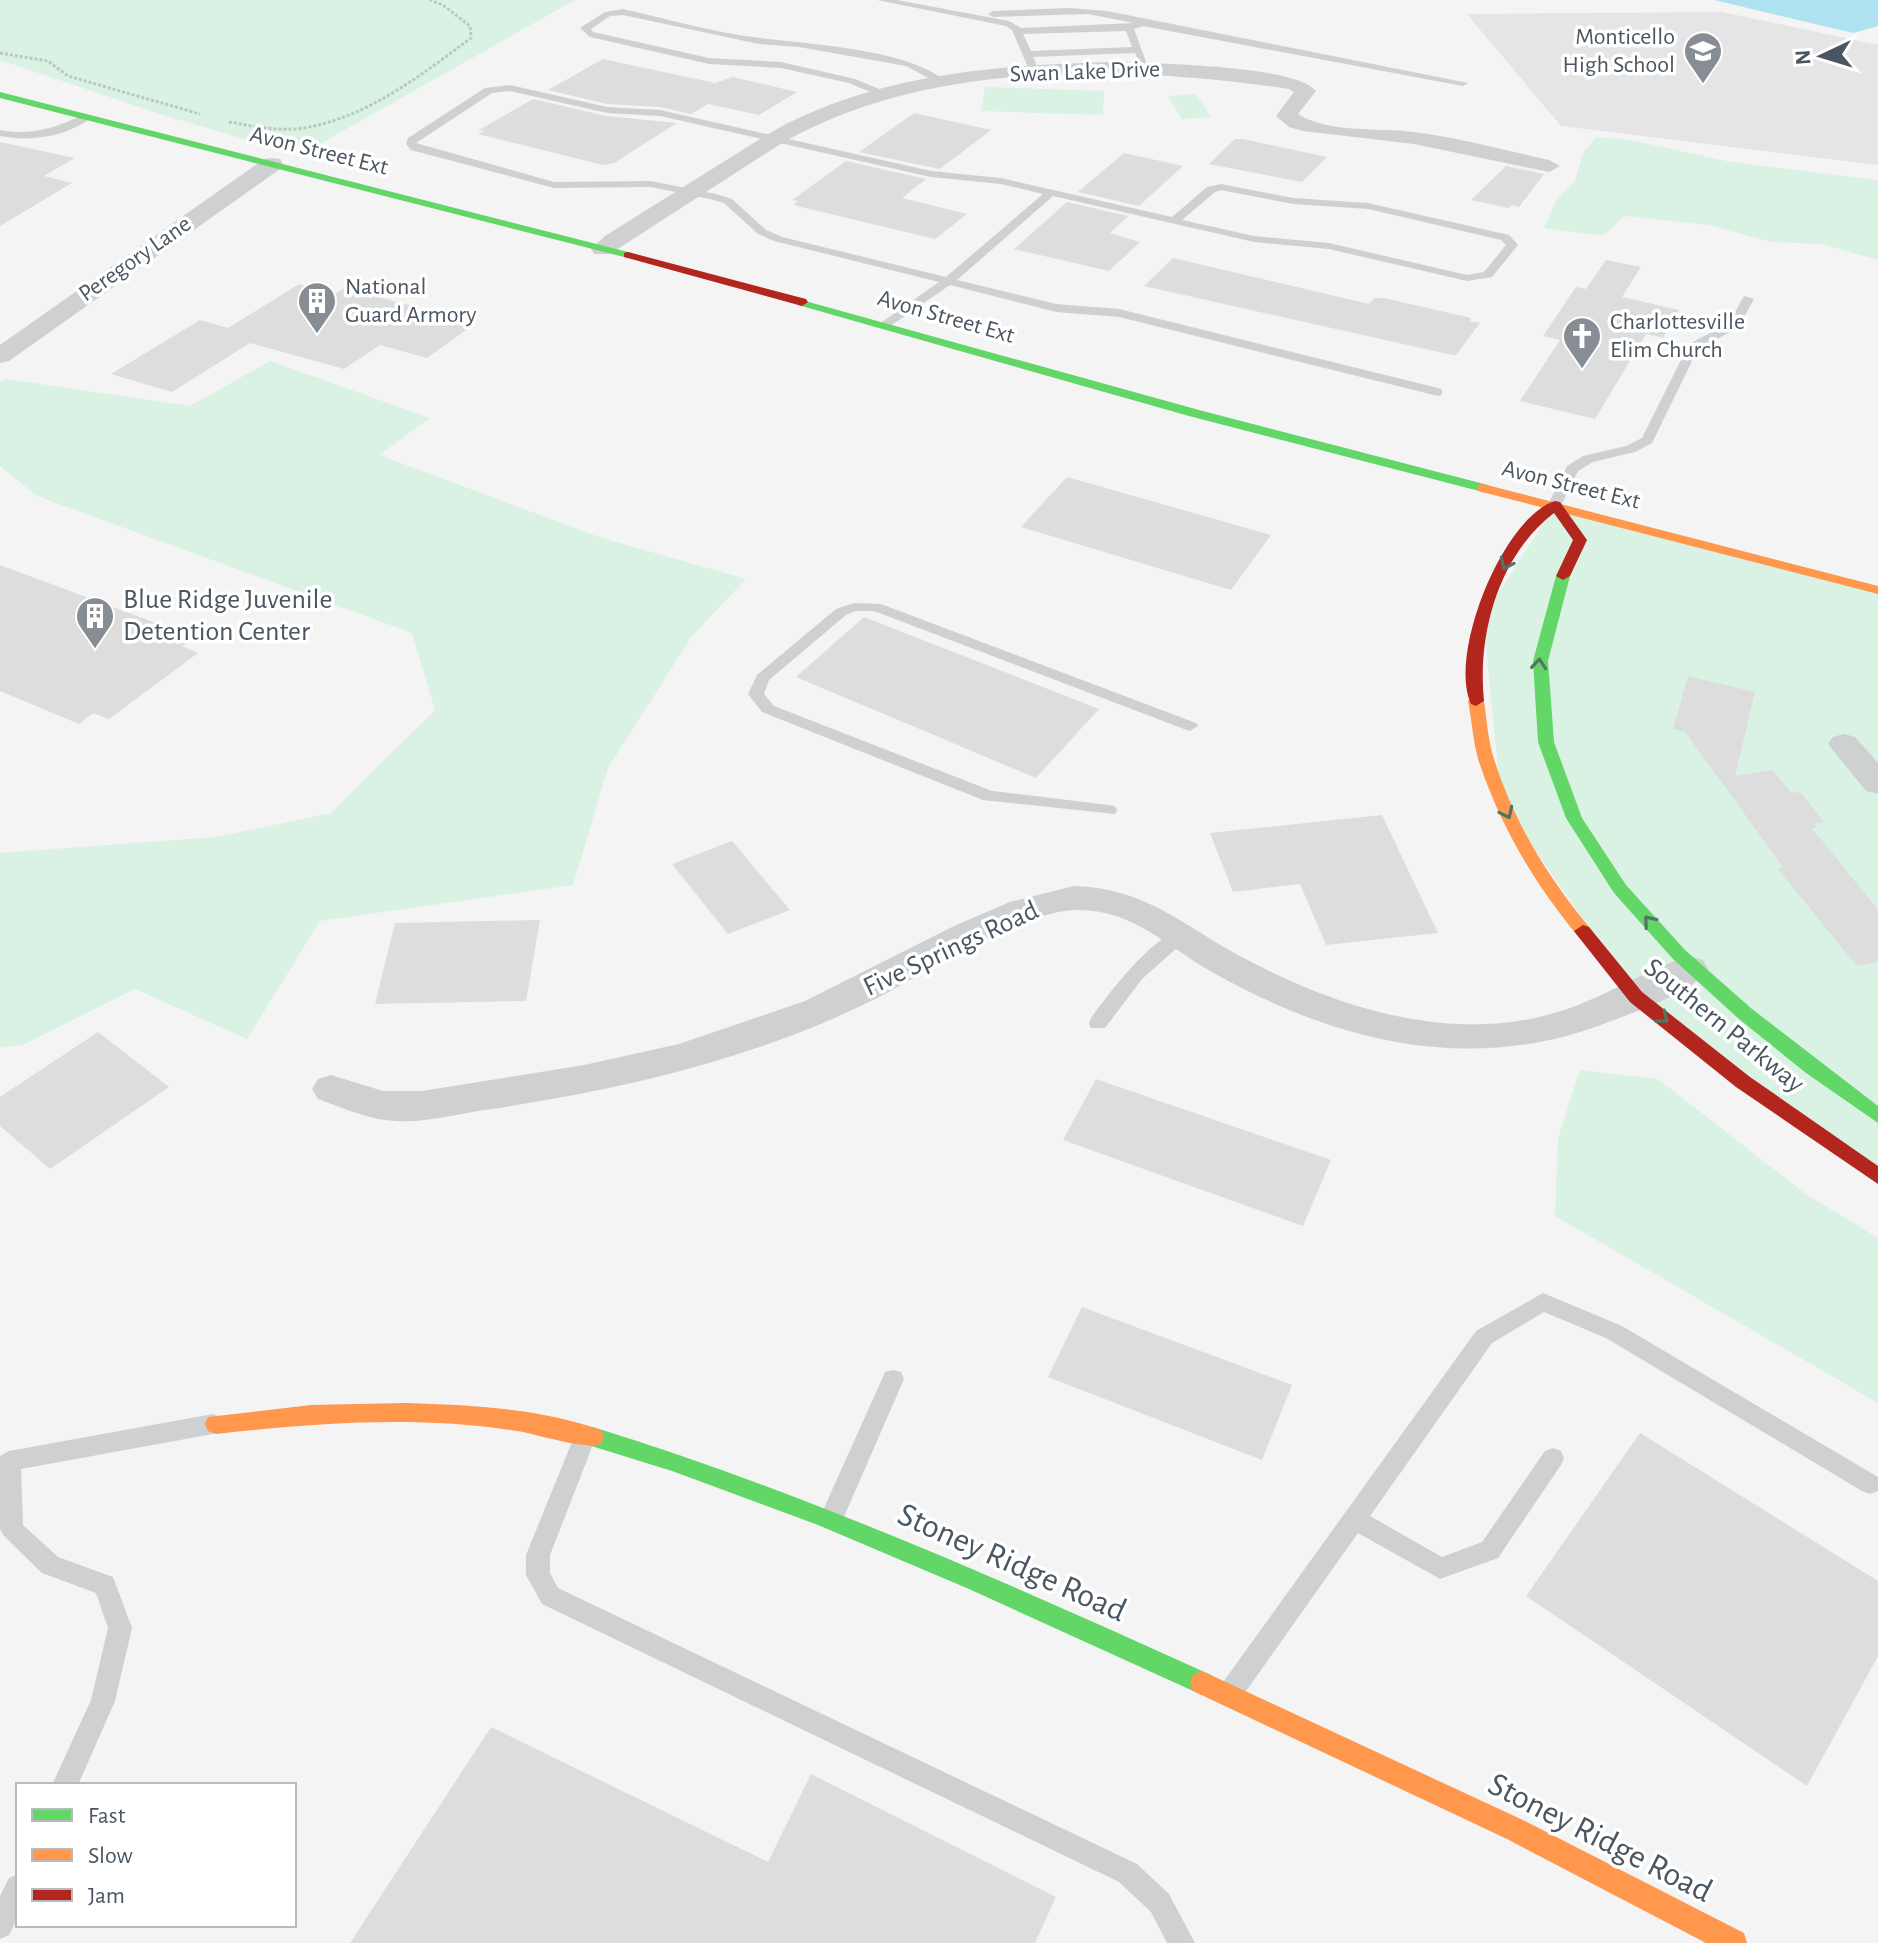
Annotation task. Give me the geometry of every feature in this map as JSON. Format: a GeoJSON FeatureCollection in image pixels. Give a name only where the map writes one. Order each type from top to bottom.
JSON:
{"type":"FeatureCollection","features":[{"type":"Feature","properties":{"kind":"street","name":"Swan Lake Drive"},"geometry":{"type":"LineString","coordinates":[[602,249],[774,138],[840,108],[1031,63],[1142,59],[1295,84],[1306,91],[1286,116],[1296,122],[1355,134],[1417,138],[1549,166]]}},
{"type":"Feature","properties":{"kind":"street","name":"Avon Street Ext"},"geometry":{"type":"LineString","coordinates":[[0,95],[602,249],[886,325],[1194,413],[1878,590]]}},
{"type":"Feature","properties":{"kind":"street","name":"Peregory Lane"},"geometry":{"type":"LineString","coordinates":[[0,356],[272,164]]}},
{"type":"Feature","properties":{"kind":"street","name":"Southern Parkway"},"geometry":{"type":"LineString","coordinates":[[1878,1116],[1797,1058],[1690,969],[1609,872],[1580,829],[1560,788],[1547,749],[1539,708],[1537,672],[1541,637],[1561,577],[1580,540],[1555,505],[1523,532],[1508,557],[1483,617],[1473,684],[1477,723],[1486,760],[1522,846],[1551,892],[1636,997],[1743,1082],[1878,1176]]}},
{"type":"Feature","properties":{"kind":"street"},"geometry":{"type":"LineString","coordinates":[[1844,744],[1878,784]]}},
{"type":"Feature","properties":{"kind":"street","name":"Five Springs Road"},"geometry":{"type":"LineString","coordinates":[[331,1089],[369,1103],[401,1107],[535,1089],[684,1058],[759,1034],[860,991],[1002,919],[1073,898],[1108,899],[1141,909],[1269,988],[1310,1005],[1382,1027],[1436,1036],[1488,1037],[1538,1031],[1636,997],[1690,969]]}},
{"type":"Feature","properties":{"kind":"street","name":"Stoney Ridge Road"},"geometry":{"type":"LineString","coordinates":[[216,1424],[317,1411],[390,1410],[510,1419],[586,1435],[749,1485],[992,1586],[1228,1695],[1633,1886],[1734,1943]]}},
{"type":"Feature","properties":{"kind":"lane"},"geometry":{"type":"LineString","coordinates":[[882,0],[1009,24],[1018,31],[1031,63]]}},
{"type":"Feature","properties":{"kind":"lane"},"geometry":{"type":"LineString","coordinates":[[966,16],[1090,10],[1116,13],[1144,23],[1463,83]]}},
{"type":"Feature","properties":{"kind":"lane"},"geometry":{"type":"LineString","coordinates":[[885,95],[833,76],[781,65],[709,61],[590,34],[585,28],[608,14],[623,12],[759,41],[799,44],[909,64],[944,83]]}},
{"type":"Feature","properties":{"kind":"lane"},"geometry":{"type":"LineString","coordinates":[[1018,31],[1129,28],[1144,23]]}},
{"type":"Feature","properties":{"kind":"lane"},"geometry":{"type":"LineString","coordinates":[[1129,28],[1142,59]]}},
{"type":"Feature","properties":{"kind":"lane"},"geometry":{"type":"LineString","coordinates":[[1174,221],[1211,189],[1233,187],[1293,201],[1368,206],[1505,237],[1512,245],[1488,275],[1467,278],[1329,246],[1254,239],[1174,221],[1052,192],[1001,181],[931,174],[660,113],[607,110],[500,88],[489,90],[412,140],[411,144],[415,148],[554,185],[651,184],[694,191],[728,201],[762,232],[778,239],[1056,308],[1119,313],[1438,392]]}},
{"type":"Feature","properties":{"kind":"lane"},"geometry":{"type":"LineString","coordinates":[[0,133],[44,135],[87,117]]}},
{"type":"Feature","properties":{"kind":"lane"},"geometry":{"type":"LineString","coordinates":[[886,325],[947,282],[1052,192]]}},
{"type":"Feature","properties":{"kind":"lane"},"geometry":{"type":"LineString","coordinates":[[1555,505],[1572,469],[1588,459],[1630,449],[1647,440],[1693,347],[1734,325],[1748,299]]}},
{"type":"Feature","properties":{"kind":"lane"},"geometry":{"type":"LineString","coordinates":[[1109,810],[989,796],[768,709],[756,694],[762,678],[841,612],[854,607],[876,607],[1190,726]]}},
{"type":"Feature","properties":{"kind":"lane"},"geometry":{"type":"LineString","coordinates":[[1098,1023],[1122,987],[1145,962],[1181,935]]}},
{"type":"Feature","properties":{"kind":"lane"},"geometry":{"type":"LineString","coordinates":[[1228,1695],[1484,1337],[1543,1302],[1614,1332],[1870,1484]]}},
{"type":"Feature","properties":{"kind":"lane"},"geometry":{"type":"LineString","coordinates":[[831,1519],[893,1379]]}},
{"type":"Feature","properties":{"kind":"lane"},"geometry":{"type":"LineString","coordinates":[[66,1783],[103,1701],[120,1628],[105,1585],[50,1565],[12,1529],[9,1461],[216,1424]]}},
{"type":"Feature","properties":{"kind":"lane"},"geometry":{"type":"LineString","coordinates":[[586,1435],[538,1555],[538,1575],[550,1596],[1128,1873],[1160,1903],[1182,1943]]}},
{"type":"Feature","properties":{"kind":"lane"},"geometry":{"type":"LineString","coordinates":[[1354,1519],[1440,1568],[1490,1550],[1553,1458]]}},
{"type":"Feature","properties":{"kind":"lane"},"geometry":{"type":"LineString","coordinates":[[0,1926],[16,1891]]}},
{"type":"Feature","properties":{"kind":"path"},"geometry":{"type":"LineString","coordinates":[[220,120],[259,127],[300,128],[343,119],[426,71],[471,38],[470,26],[443,5],[430,0]]}},
{"type":"Feature","properties":{"kind":"path"},"geometry":{"type":"LineString","coordinates":[[0,53],[48,61],[68,76],[204,115]]}},
{"type":"Feature","properties":{"kind":"shaded area","name":"Monticello High School"},"geometry":{"type":"Polygon","coordinates":[[[1722,12],[1878,45],[1878,165],[1561,126],[1467,14],[1722,12]]]}},
{"type":"Feature","properties":{"kind":"green space"},"geometry":{"type":"Polygon","coordinates":[[[0,0],[575,0],[300,155],[169,117],[0,60],[0,0]]]}},
{"type":"Feature","properties":{"kind":"green space"},"geometry":{"type":"Polygon","coordinates":[[[985,87],[1104,91],[1103,115],[981,111],[985,87]]]}},
{"type":"Feature","properties":{"kind":"green space"},"geometry":{"type":"Polygon","coordinates":[[[1196,94],[1211,117],[1182,119],[1168,96],[1196,94]]]}},
{"type":"Feature","properties":{"kind":"green space"},"geometry":{"type":"Polygon","coordinates":[[[1596,137],[1631,140],[1731,162],[1878,180],[1878,260],[1822,244],[1772,242],[1708,225],[1624,216],[1603,236],[1544,228],[1556,201],[1575,181],[1583,153],[1596,137]]]}},
{"type":"Feature","properties":{"kind":"green space"},"geometry":{"type":"Polygon","coordinates":[[[270,361],[430,418],[379,455],[602,538],[746,579],[692,636],[608,768],[573,885],[320,921],[247,1039],[135,989],[25,1044],[0,1048],[0,853],[216,837],[331,813],[435,710],[412,633],[37,496],[0,466],[0,383],[6,379],[190,406],[270,361]]]}},
{"type":"Feature","properties":{"kind":"green space"},"geometry":{"type":"Polygon","coordinates":[[[1555,505],[1878,590],[1878,1176],[1636,997],[1501,800],[1483,617],[1555,505]]]}},
{"type":"Feature","properties":{"kind":"green space"},"geometry":{"type":"Polygon","coordinates":[[[1580,1070],[1658,1079],[1807,1195],[1878,1238],[1878,1403],[1555,1216],[1558,1138],[1580,1070]]]}},
{"type":"Feature","properties":{"kind":"water"},"geometry":{"type":"Polygon","coordinates":[[[1714,0],[1878,0],[1878,26],[1853,33],[1714,0]]]}},
{"type":"Feature","properties":{"kind":"building"},"geometry":{"type":"Polygon","coordinates":[[[603,59],[715,83],[733,77],[797,92],[759,115],[708,104],[691,114],[660,107],[607,104],[548,90],[603,59]]]}},
{"type":"Feature","properties":{"kind":"building"},"geometry":{"type":"Polygon","coordinates":[[[533,99],[606,116],[677,123],[614,163],[603,165],[478,134],[484,131],[479,130],[533,99]]]}},
{"type":"Feature","properties":{"kind":"building"},"geometry":{"type":"Polygon","coordinates":[[[914,113],[991,130],[940,169],[859,152],[914,113]]]}},
{"type":"Feature","properties":{"kind":"building"},"geometry":{"type":"Polygon","coordinates":[[[1235,139],[1327,157],[1302,182],[1209,164],[1235,139]]]}},
{"type":"Feature","properties":{"kind":"building"},"geometry":{"type":"Polygon","coordinates":[[[0,142],[75,158],[44,176],[72,183],[0,226],[0,142]]]}},
{"type":"Feature","properties":{"kind":"building"},"geometry":{"type":"Polygon","coordinates":[[[1124,153],[1183,166],[1139,206],[1078,192],[1124,153]]]}},
{"type":"Feature","properties":{"kind":"building"},"geometry":{"type":"Polygon","coordinates":[[[846,161],[926,179],[902,198],[967,214],[935,239],[793,205],[798,201],[792,200],[846,161]]]}},
{"type":"Feature","properties":{"kind":"building"},"geometry":{"type":"Polygon","coordinates":[[[1506,166],[1544,174],[1519,207],[1512,205],[1509,208],[1471,200],[1506,166]]]}},
{"type":"Feature","properties":{"kind":"building"},"geometry":{"type":"Polygon","coordinates":[[[1067,202],[1128,216],[1110,233],[1140,242],[1109,271],[1014,249],[1067,202]]]}},
{"type":"Feature","properties":{"kind":"building"},"geometry":{"type":"Polygon","coordinates":[[[1173,258],[1369,304],[1374,298],[1384,298],[1471,318],[1470,321],[1480,323],[1456,355],[1144,286],[1173,258]]]}},
{"type":"Feature","properties":{"kind":"building","name":"Charlottesville Elim Church"},"geometry":{"type":"Polygon","coordinates":[[[1606,260],[1641,267],[1622,297],[1679,310],[1663,338],[1646,334],[1595,419],[1520,401],[1560,340],[1543,336],[1576,287],[1586,289],[1606,260]]]}},
{"type":"Feature","properties":{"kind":"building","name":"National Guard Armory"},"geometry":{"type":"Polygon","coordinates":[[[299,284],[335,294],[344,288],[476,323],[427,358],[380,345],[344,369],[250,343],[172,392],[111,374],[200,320],[228,328],[299,284]]]}},
{"type":"Feature","properties":{"kind":"building"},"geometry":{"type":"Polygon","coordinates":[[[1067,477],[1271,535],[1231,590],[1021,527],[1067,477]]]}},
{"type":"Feature","properties":{"kind":"building","name":"Blue Ridge Juvenile Detention Center"},"geometry":{"type":"Polygon","coordinates":[[[0,565],[196,638],[182,646],[198,653],[109,719],[93,713],[79,724],[0,691],[0,565]]]}},
{"type":"Feature","properties":{"kind":"building"},"geometry":{"type":"Polygon","coordinates":[[[864,617],[1099,709],[1036,778],[796,677],[864,617]]]}},
{"type":"Feature","properties":{"kind":"building"},"geometry":{"type":"Polygon","coordinates":[[[1688,676],[1755,692],[1735,776],[1773,770],[1791,793],[1800,792],[1824,822],[1814,823],[1817,827],[1812,828],[1878,910],[1878,962],[1857,966],[1777,868],[1783,867],[1685,732],[1673,729],[1688,676]]]}},
{"type":"Feature","properties":{"kind":"building"},"geometry":{"type":"Polygon","coordinates":[[[1382,815],[1438,933],[1326,945],[1300,884],[1233,892],[1210,833],[1382,815]]]}},
{"type":"Feature","properties":{"kind":"building"},"geometry":{"type":"Polygon","coordinates":[[[732,841],[790,910],[728,934],[672,864],[732,841]]]}},
{"type":"Feature","properties":{"kind":"building"},"geometry":{"type":"Polygon","coordinates":[[[540,920],[526,1001],[375,1004],[395,923],[540,920]]]}},
{"type":"Feature","properties":{"kind":"building"},"geometry":{"type":"Polygon","coordinates":[[[98,1032],[169,1087],[50,1169],[0,1126],[0,1097],[98,1032]]]}},
{"type":"Feature","properties":{"kind":"building"},"geometry":{"type":"Polygon","coordinates":[[[1096,1079],[1331,1160],[1303,1226],[1063,1140],[1096,1079]]]}},
{"type":"Feature","properties":{"kind":"building"},"geometry":{"type":"Polygon","coordinates":[[[1082,1307],[1292,1385],[1262,1460],[1048,1377],[1082,1307]]]}},
{"type":"Feature","properties":{"kind":"building"},"geometry":{"type":"Polygon","coordinates":[[[1640,1433],[1878,1581],[1878,1656],[1807,1786],[1526,1596],[1640,1433]]]}},
{"type":"Feature","properties":{"kind":"building"},"geometry":{"type":"Polygon","coordinates":[[[491,1727],[768,1862],[811,1774],[1056,1897],[1035,1943],[350,1943],[491,1727]]]}},
{"type":"Feature","properties":{"kind":"traffic: fast"},"geometry":{"type":"LineString","coordinates":[[0,95],[628,255]]}},
{"type":"Feature","properties":{"kind":"traffic: fast"},"geometry":{"type":"LineString","coordinates":[[802,302],[1194,413],[1483,488]]}},
{"type":"Feature","properties":{"kind":"traffic: fast"},"geometry":{"type":"LineString","coordinates":[[1563,576],[1540,661],[1546,742],[1574,818],[1620,889],[1679,954],[1745,1014],[1878,1116]]}},
{"type":"Feature","properties":{"kind":"traffic: fast"},"geometry":{"type":"LineString","coordinates":[[593,1437],[750,1488],[826,1518],[978,1581],[1202,1683]]}},
{"type":"Feature","properties":{"kind":"traffic: slow"},"geometry":{"type":"LineString","coordinates":[[1483,488],[1878,590]]}},
{"type":"Feature","properties":{"kind":"traffic: slow"},"geometry":{"type":"LineString","coordinates":[[1476,701],[1486,760],[1522,846],[1551,892],[1583,931]]}},
{"type":"Feature","properties":{"kind":"traffic: slow"},"geometry":{"type":"LineString","coordinates":[[216,1424],[311,1415],[406,1412],[500,1419],[593,1437]]}},
{"type":"Feature","properties":{"kind":"traffic: slow"},"geometry":{"type":"LineString","coordinates":[[1202,1683],[1516,1830],[1734,1943]]}},
{"type":"Feature","properties":{"kind":"traffic: jam"},"geometry":{"type":"LineString","coordinates":[[628,255],[802,302]]}},
{"type":"Feature","properties":{"kind":"traffic: jam"},"geometry":{"type":"LineString","coordinates":[[1476,701],[1475,659],[1491,591],[1522,534],[1555,505],[1580,540],[1563,576]]}},
{"type":"Feature","properties":{"kind":"traffic: jam"},"geometry":{"type":"LineString","coordinates":[[1583,931],[1636,997],[1743,1082],[1878,1176]]}},
{"type":"Feature","properties":{"kind":"place","name":"Monticello High School"},"geometry":{"type":"Point","coordinates":[1703,85]}},
{"type":"Feature","properties":{"kind":"place","name":"National Guard Armory"},"geometry":{"type":"Point","coordinates":[317,335]}},
{"type":"Feature","properties":{"kind":"place","name":"Charlottesville Elim Church"},"geometry":{"type":"Point","coordinates":[1582,370]}},
{"type":"Feature","properties":{"kind":"place","name":"Blue Ridge Juvenile Detention Center"},"geometry":{"type":"Point","coordinates":[95,650]}}]}
